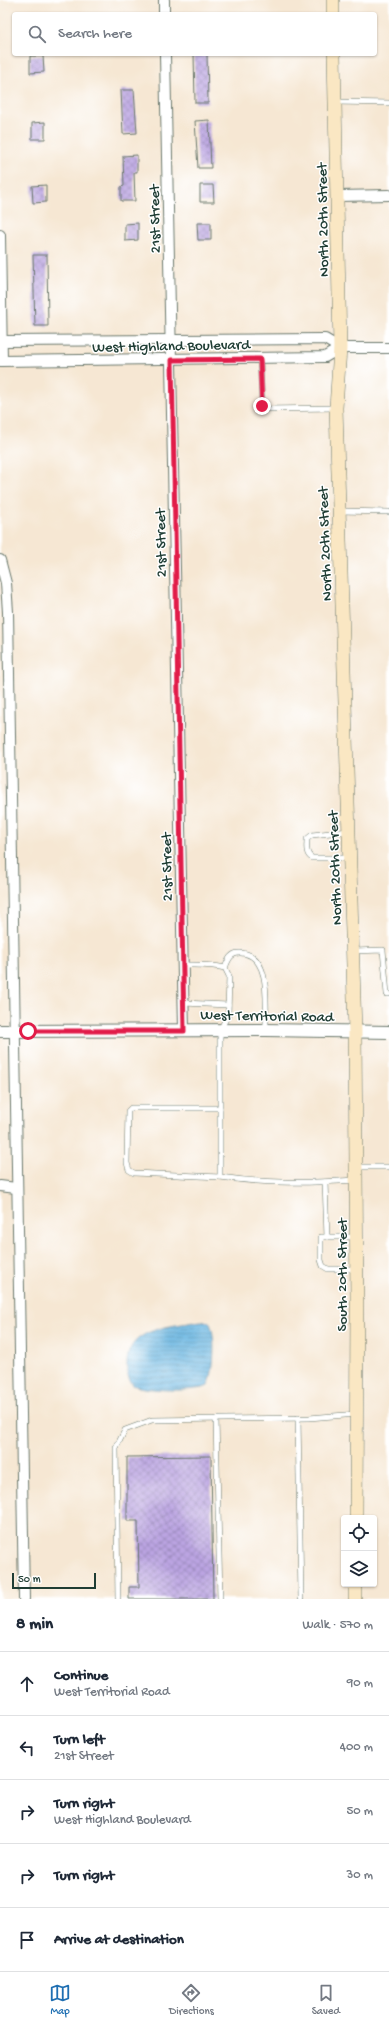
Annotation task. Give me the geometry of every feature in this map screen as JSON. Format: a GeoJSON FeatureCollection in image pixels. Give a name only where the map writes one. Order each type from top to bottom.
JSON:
{"type":"FeatureCollection","features":[{"type":"Feature","properties":{"kind":"main road"},"geometry":{"type":"LineString","coordinates":[[333,0],[333,12]]}},
{"type":"Feature","properties":{"kind":"main road","name":"North 20th Street"},"geometry":{"type":"LineString","coordinates":[[334,56],[340,348],[336,408],[355,1032]]}},
{"type":"Feature","properties":{"kind":"main road","name":"South 20th Street"},"geometry":{"type":"LineString","coordinates":[[355,1032],[357,1237],[356,1515]]}},
{"type":"Feature","properties":{"kind":"main road"},"geometry":{"type":"LineString","coordinates":[[355,1587],[355,1599]]}},
{"type":"Feature","properties":{"kind":"street"},"geometry":{"type":"LineString","coordinates":[[164,0],[164,12]]}},
{"type":"Feature","properties":{"kind":"street","name":"21st Street"},"geometry":{"type":"LineString","coordinates":[[165,56],[172,340],[184,1031]]}},
{"type":"Feature","properties":{"kind":"street"},"geometry":{"type":"LineString","coordinates":[[338,196],[389,195]]}},
{"type":"Feature","properties":{"kind":"street"},"geometry":{"type":"LineString","coordinates":[[0,235],[1,361]]}},
{"type":"Feature","properties":{"kind":"street"},"geometry":{"type":"LineString","coordinates":[[1,341],[325,339],[340,348],[389,348]]}},
{"type":"Feature","properties":{"kind":"street","name":"West Highland Boulevard"},"geometry":{"type":"LineString","coordinates":[[1,361],[325,357],[340,348]]}},
{"type":"Feature","properties":{"kind":"street"},"geometry":{"type":"LineString","coordinates":[[0,560],[6,583],[8,612],[16,1188],[24,1599]]}},
{"type":"Feature","properties":{"kind":"street","name":"West Territorial Road"},"geometry":{"type":"LineString","coordinates":[[0,1031],[266,1030],[389,1032]]}},
{"type":"Feature","properties":{"kind":"street"},"geometry":{"type":"LineString","coordinates":[[0,1186],[16,1188]]}},
{"type":"Feature","properties":{"kind":"lane"},"geometry":{"type":"LineString","coordinates":[[335,102],[389,103]]}},
{"type":"Feature","properties":{"kind":"lane"},"geometry":{"type":"LineString","coordinates":[[260,359],[262,406],[265,409],[336,408]]}},
{"type":"Feature","properties":{"kind":"lane"},"geometry":{"type":"LineString","coordinates":[[339,511],[389,512]]}},
{"type":"Feature","properties":{"kind":"lane"},"geometry":{"type":"LineString","coordinates":[[349,831],[312,835],[307,839],[307,854],[312,858],[350,858]]}},
{"type":"Feature","properties":{"kind":"lane"},"geometry":{"type":"LineString","coordinates":[[352,951],[383,950],[387,994],[389,994]]}},
{"type":"Feature","properties":{"kind":"lane"},"geometry":{"type":"LineString","coordinates":[[225,968],[230,957],[237,953],[251,956],[261,965],[264,976],[266,1030]]}},
{"type":"Feature","properties":{"kind":"lane"},"geometry":{"type":"LineString","coordinates":[[183,966],[205,964],[225,968]]}},
{"type":"Feature","properties":{"kind":"lane"},"geometry":{"type":"LineString","coordinates":[[220,1177],[220,1030],[227,1019],[229,976],[225,968]]}},
{"type":"Feature","properties":{"kind":"lane"},"geometry":{"type":"LineString","coordinates":[[183,1003],[228,1005]]}},
{"type":"Feature","properties":{"kind":"lane"},"geometry":{"type":"LineString","coordinates":[[220,1108],[131,1108],[128,1111],[127,1163],[129,1170],[134,1173],[220,1177],[258,1182],[300,1184],[325,1182],[356,1173],[389,1167]]}},
{"type":"Feature","properties":{"kind":"lane"},"geometry":{"type":"LineString","coordinates":[[325,1182],[327,1237]]}},
{"type":"Feature","properties":{"kind":"lane"},"geometry":{"type":"LineString","coordinates":[[357,1237],[321,1237],[321,1260],[323,1266],[328,1269],[357,1269]]}},
{"type":"Feature","properties":{"kind":"lane"},"geometry":{"type":"LineString","coordinates":[[118,1599],[116,1448],[125,1430],[152,1420],[298,1418],[357,1414]]}},
{"type":"Feature","properties":{"kind":"lane"},"geometry":{"type":"LineString","coordinates":[[298,1418],[301,1599]]}},
{"type":"Feature","properties":{"kind":"lane"},"geometry":{"type":"LineString","coordinates":[[216,1419],[220,1599]]}},
{"type":"Feature","properties":{"kind":"water"},"geometry":{"type":"Polygon","coordinates":[[[201,1321],[209,1322],[212,1328],[214,1344],[212,1373],[208,1386],[193,1389],[171,1390],[148,1389],[133,1385],[128,1377],[127,1362],[129,1350],[135,1342],[154,1330],[201,1321]]]}},
{"type":"Feature","properties":{"kind":"building"},"geometry":{"type":"Polygon","coordinates":[[[30,56],[43,56],[44,72],[30,73],[30,56]]]}},
{"type":"Feature","properties":{"kind":"building"},"geometry":{"type":"Polygon","coordinates":[[[194,56],[207,56],[208,103],[195,103],[194,56]]]}},
{"type":"Feature","properties":{"kind":"building"},"geometry":{"type":"Polygon","coordinates":[[[121,90],[134,90],[137,133],[123,134],[121,90]]]}},
{"type":"Feature","properties":{"kind":"building"},"geometry":{"type":"Polygon","coordinates":[[[209,120],[211,168],[198,168],[195,121],[209,120]]]}},
{"type":"Feature","properties":{"kind":"building"},"geometry":{"type":"Polygon","coordinates":[[[45,122],[45,139],[32,139],[32,123],[45,122]]]}},
{"type":"Feature","properties":{"kind":"building"},"geometry":{"type":"Polygon","coordinates":[[[137,155],[137,172],[134,172],[135,201],[121,201],[121,187],[124,186],[123,156],[137,155]]]}},
{"type":"Feature","properties":{"kind":"building"},"geometry":{"type":"Polygon","coordinates":[[[46,185],[46,202],[33,203],[32,186],[46,185]]]}},
{"type":"Feature","properties":{"kind":"building"},"geometry":{"type":"Polygon","coordinates":[[[200,185],[213,185],[214,202],[200,202],[200,185]]]}},
{"type":"Feature","properties":{"kind":"building"},"geometry":{"type":"Polygon","coordinates":[[[138,223],[138,240],[125,241],[125,224],[138,223]]]}},
{"type":"Feature","properties":{"kind":"building"},"geometry":{"type":"Polygon","coordinates":[[[197,223],[211,223],[211,240],[198,240],[197,223]]]}},
{"type":"Feature","properties":{"kind":"building"},"geometry":{"type":"Polygon","coordinates":[[[33,255],[47,255],[48,326],[35,326],[33,255]]]}},
{"type":"Feature","properties":{"kind":"building"},"geometry":{"type":"Polygon","coordinates":[[[211,1456],[213,1599],[129,1599],[129,1587],[139,1587],[138,1521],[127,1521],[127,1457],[211,1456]]]}},
{"type":"Feature","properties":{"kind":"route"},"geometry":{"type":"LineString","coordinates":[[28,1031],[184,1031],[172,360],[260,359],[262,406]]}}]}
